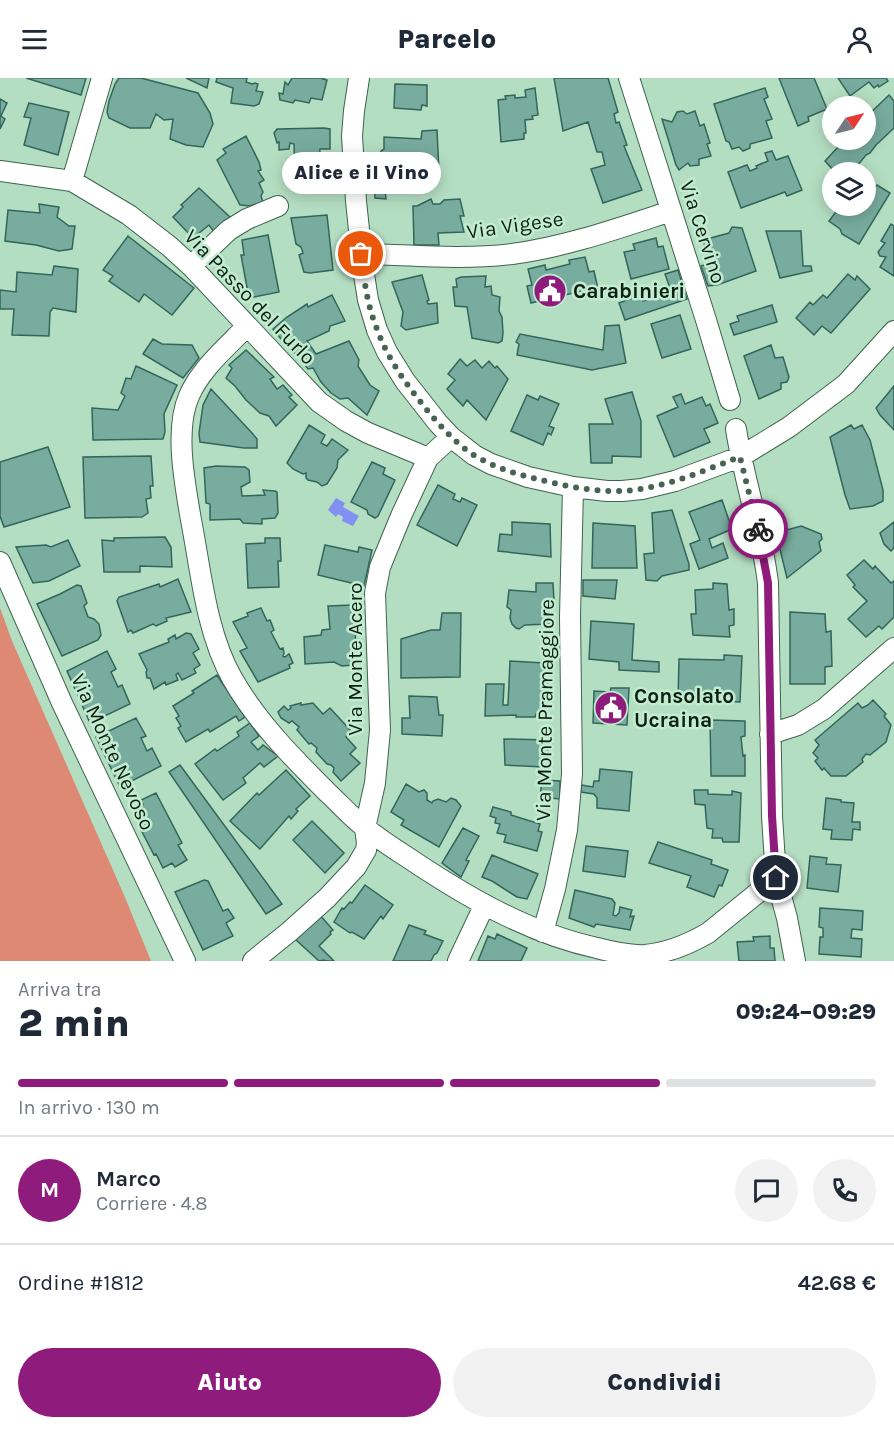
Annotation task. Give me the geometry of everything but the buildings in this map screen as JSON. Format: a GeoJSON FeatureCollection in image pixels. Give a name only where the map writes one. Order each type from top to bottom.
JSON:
{"type":"FeatureCollection","features":[{"type":"Feature","properties":{"kind":"street"},"geometry":{"type":"LineString","coordinates":[[72,182],[102,78]]}},
{"type":"Feature","properties":{"kind":"street"},"geometry":{"type":"LineString","coordinates":[[359,78],[352,136],[361,254],[372,316],[384,347],[405,381],[438,423],[451,437],[474,455],[491,464],[528,477],[573,487],[608,491],[642,489],[675,481],[740,457],[789,427],[846,384],[894,331]]}},
{"type":"Feature","properties":{"kind":"street","name":"Via Cervino"},"geometry":{"type":"LineString","coordinates":[[629,78],[730,400]]}},
{"type":"Feature","properties":{"kind":"street","name":"Via Passo del Furlo"},"geometry":{"type":"LineString","coordinates":[[0,171],[72,182],[129,215],[191,266],[324,406],[368,433],[428,458]]}},
{"type":"Feature","properties":{"kind":"street"},"geometry":{"type":"LineString","coordinates":[[191,266],[234,226],[278,206]]}},
{"type":"Feature","properties":{"kind":"street","name":"Via Vigese"},"geometry":{"type":"LineString","coordinates":[[361,254],[441,257],[511,254],[596,235],[671,211]]}},
{"type":"Feature","properties":{"kind":"street"},"geometry":{"type":"LineString","coordinates":[[247,326],[201,375],[189,394],[183,415],[185,488],[209,614],[226,666],[245,699],[297,762],[365,828],[484,906],[543,932],[608,951],[645,955],[690,942],[708,933],[776,878]]}},
{"type":"Feature","properties":{"kind":"street"},"geometry":{"type":"LineString","coordinates":[[736,429],[768,583],[772,816],[776,878],[795,961]]}},
{"type":"Feature","properties":{"kind":"street","name":"Via Monte Acero"},"geometry":{"type":"LineString","coordinates":[[253,961],[312,913],[356,867],[366,850],[365,828],[375,783],[380,730],[376,588],[380,567],[428,458],[451,437]]}},
{"type":"Feature","properties":{"kind":"street","name":"Via Monte Pramaggiore"},"geometry":{"type":"LineString","coordinates":[[543,932],[555,889],[567,830],[572,774],[570,617],[573,487]]}},
{"type":"Feature","properties":{"kind":"street","name":"Via Monte Nevoso"},"geometry":{"type":"LineString","coordinates":[[0,562],[62,702],[185,961]]}},
{"type":"Feature","properties":{"kind":"street"},"geometry":{"type":"LineString","coordinates":[[770,734],[798,725],[824,709],[894,648]]}},
{"type":"Feature","properties":{"kind":"street"},"geometry":{"type":"LineString","coordinates":[[458,961],[484,906]]}},
{"type":"Feature","properties":{"kind":"shaded area"},"geometry":{"type":"Polygon","coordinates":[[[0,608],[12,641],[151,961],[0,961],[0,608]]]}},
{"type":"Feature","properties":{"kind":"water"},"geometry":{"type":"Polygon","coordinates":[[[336,498],[345,503],[343,507],[359,516],[353,526],[342,521],[343,517],[338,514],[336,517],[328,510],[336,498]]]}},
{"type":"Feature","properties":{"kind":"way so far"},"geometry":{"type":"LineString","coordinates":[[361,254],[372,316],[393,362],[438,423],[451,437],[474,455],[510,472],[528,477],[573,487],[608,491],[656,486],[740,457],[758,529]]}},
{"type":"Feature","properties":{"kind":"place","name":"Alice e il Vino"},"geometry":{"type":"Point","coordinates":[361,254]}},
{"type":"Feature","properties":{"kind":"place","name":"Carabinieri"},"geometry":{"type":"Point","coordinates":[550,291]}},
{"type":"Feature","properties":{"kind":"place","name":"Consolato Ucraina"},"geometry":{"type":"Point","coordinates":[611,708]}},
{"type":"Feature","properties":{"kind":"route"},"geometry":{"type":"LineString","coordinates":[[758,529],[768,583],[772,816],[776,878]]}}]}
